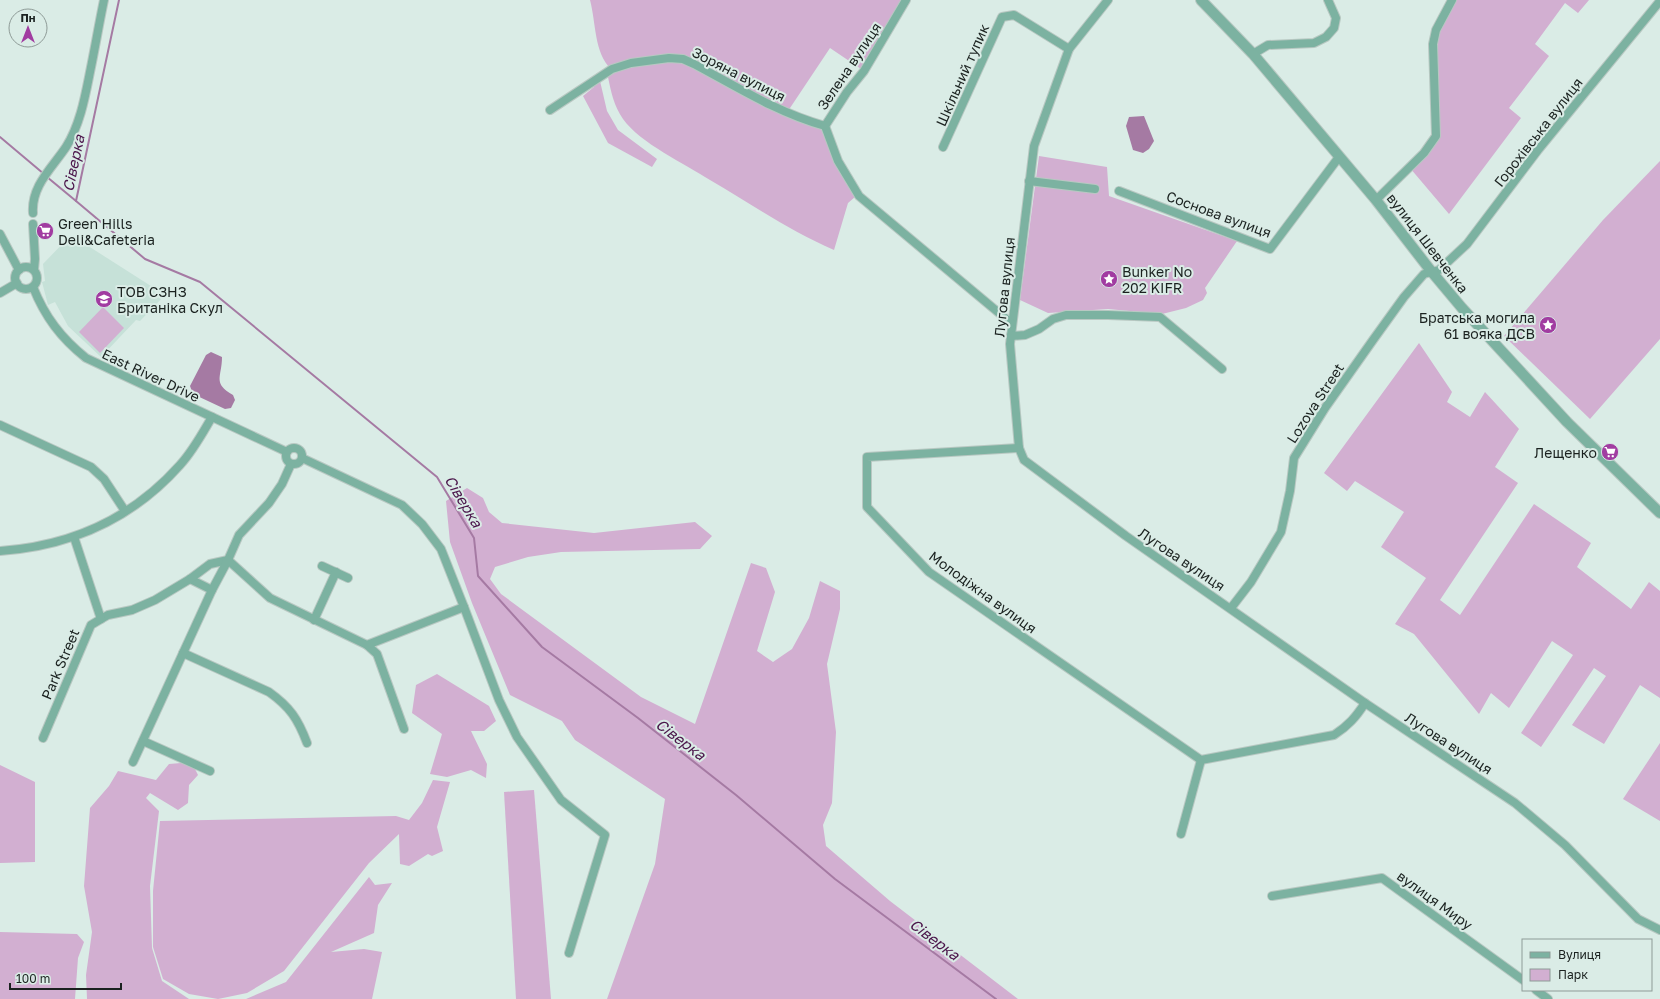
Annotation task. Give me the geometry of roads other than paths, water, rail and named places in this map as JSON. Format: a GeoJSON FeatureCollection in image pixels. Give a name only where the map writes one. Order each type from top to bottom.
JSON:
{"type":"FeatureCollection","features":[{"type":"Feature","properties":{"kind":"street"},"geometry":{"type":"LineString","coordinates":[[33,213],[34,196],[38,186],[66,146],[78,121],[104,0]]}},
{"type":"Feature","properties":{"kind":"street","name":"Зелена вулиця"},"geometry":{"type":"LineString","coordinates":[[825,126],[846,92],[864,71],[906,0]]}},
{"type":"Feature","properties":{"kind":"street","name":"Лугова вулиця"},"geometry":{"type":"LineString","coordinates":[[1108,0],[1069,49],[1034,146],[1011,336],[1020,448],[1024,460],[1126,536],[1231,608],[1364,703],[1515,803],[1565,846],[1638,919],[1660,930]]}},
{"type":"Feature","properties":{"kind":"street","name":"вулиця Шевченка"},"geometry":{"type":"LineString","coordinates":[[1201,0],[1253,54],[1376,200],[1431,271],[1471,319],[1567,422],[1660,513]]}},
{"type":"Feature","properties":{"kind":"street"},"geometry":{"type":"LineString","coordinates":[[1253,54],[1268,45],[1314,43],[1326,37],[1334,28],[1336,18],[1328,0]]}},
{"type":"Feature","properties":{"kind":"street"},"geometry":{"type":"LineString","coordinates":[[1376,200],[1424,153],[1436,136],[1434,44],[1436,30],[1452,0]]}},
{"type":"Feature","properties":{"kind":"street","name":"Горохівська вулиця"},"geometry":{"type":"LineString","coordinates":[[1431,271],[1438,270],[1467,244],[1538,150],[1660,2]]}},
{"type":"Feature","properties":{"kind":"street","name":"Шкільний тупик"},"geometry":{"type":"LineString","coordinates":[[943,147],[1002,17],[1014,15],[1069,49]]}},
{"type":"Feature","properties":{"kind":"street","name":"Зоряна вулиця"},"geometry":{"type":"LineString","coordinates":[[550,110],[612,69],[631,63],[669,58],[683,59],[780,110],[800,119],[825,126]]}},
{"type":"Feature","properties":{"kind":"street"},"geometry":{"type":"LineString","coordinates":[[825,126],[838,161],[859,196],[1007,321],[1012,323]]}},
{"type":"Feature","properties":{"kind":"street","name":"Соснова вулиця"},"geometry":{"type":"LineString","coordinates":[[1120,191],[1270,249],[1339,157]]}},
{"type":"Feature","properties":{"kind":"street"},"geometry":{"type":"LineString","coordinates":[[1029,182],[1095,188]]}},
{"type":"Feature","properties":{"kind":"street"},"geometry":{"type":"LineString","coordinates":[[16,283],[26,289],[32,287],[37,279],[34,270],[35,259],[33,224]]}},
{"type":"Feature","properties":{"kind":"street"},"geometry":{"type":"LineString","coordinates":[[0,234],[19,270]]}},
{"type":"Feature","properties":{"kind":"street"},"geometry":{"type":"LineString","coordinates":[[16,283],[15,278],[19,270],[26,268],[34,270]]}},
{"type":"Feature","properties":{"kind":"street","name":"Lozova Street"},"geometry":{"type":"LineString","coordinates":[[1231,608],[1267,558],[1280,532],[1290,491],[1294,458],[1325,408],[1404,297],[1424,274],[1431,271]]}},
{"type":"Feature","properties":{"kind":"street"},"geometry":{"type":"LineString","coordinates":[[0,293],[16,283]]}},
{"type":"Feature","properties":{"kind":"street","name":"Еаst Rіvеr Drive"},"geometry":{"type":"LineString","coordinates":[[32,287],[41,307],[54,327],[62,337],[86,358],[287,452]]}},
{"type":"Feature","properties":{"kind":"street"},"geometry":{"type":"LineString","coordinates":[[1011,336],[1025,335],[1039,329],[1053,319],[1066,315],[1108,314],[1160,317],[1222,369]]}},
{"type":"Feature","properties":{"kind":"street"},"geometry":{"type":"LineString","coordinates":[[0,551],[32,548],[74,538],[101,526],[125,511],[146,497],[180,465],[195,446],[212,417]]}},
{"type":"Feature","properties":{"kind":"street"},"geometry":{"type":"LineString","coordinates":[[0,425],[91,467],[104,479],[125,511]]}},
{"type":"Feature","properties":{"kind":"street","name":"Молодіжна вулиця"},"geometry":{"type":"LineString","coordinates":[[1020,448],[867,458],[867,507],[928,572],[1201,760]]}},
{"type":"Feature","properties":{"kind":"street"},"geometry":{"type":"LineString","coordinates":[[133,762],[239,535],[269,503],[282,484],[292,464],[299,462],[302,458],[302,453],[298,449],[291,449],[287,452],[286,458],[292,464]]}},
{"type":"Feature","properties":{"kind":"street"},"geometry":{"type":"LineString","coordinates":[[302,458],[402,505],[422,524],[441,549],[499,700],[517,737],[561,800],[605,835],[569,953]]}},
{"type":"Feature","properties":{"kind":"street"},"geometry":{"type":"LineString","coordinates":[[74,538],[101,618],[132,610],[155,600],[190,579],[210,564],[228,560]]}},
{"type":"Feature","properties":{"kind":"street"},"geometry":{"type":"LineString","coordinates":[[228,560],[270,598],[367,646],[377,654],[404,729]]}},
{"type":"Feature","properties":{"kind":"street"},"geometry":{"type":"LineString","coordinates":[[322,566],[348,578]]}},
{"type":"Feature","properties":{"kind":"street"},"geometry":{"type":"LineString","coordinates":[[314,620],[336,572]]}},
{"type":"Feature","properties":{"kind":"street"},"geometry":{"type":"LineString","coordinates":[[190,579],[212,590]]}},
{"type":"Feature","properties":{"kind":"street"},"geometry":{"type":"LineString","coordinates":[[367,646],[464,607]]}},
{"type":"Feature","properties":{"kind":"street","name":"Park Street"},"geometry":{"type":"LineString","coordinates":[[43,738],[91,625],[101,618]]}},
{"type":"Feature","properties":{"kind":"street"},"geometry":{"type":"LineString","coordinates":[[183,653],[269,692],[282,701],[293,713],[307,743]]}},
{"type":"Feature","properties":{"kind":"street"},"geometry":{"type":"LineString","coordinates":[[1181,834],[1201,760],[1334,735],[1351,722],[1364,703]]}},
{"type":"Feature","properties":{"kind":"street"},"geometry":{"type":"LineString","coordinates":[[143,741],[210,771]]}},
{"type":"Feature","properties":{"kind":"street","name":"вулиця Миру"},"geometry":{"type":"LineString","coordinates":[[1272,896],[1382,878],[1522,979]]}},
{"type":"Feature","properties":{"kind":"street"},"geometry":{"type":"LineString","coordinates":[[1537,991],[1548,999]]}},
{"type":"Feature","properties":{"kind":"waterway","name":"Сіверка"},"geometry":{"type":"LineString","coordinates":[[119,0],[76,201],[145,259],[200,282],[437,477],[474,538],[478,576],[542,647],[638,718],[736,795],[835,879],[996,999]]}},
{"type":"Feature","properties":{"kind":"waterway"},"geometry":{"type":"LineString","coordinates":[[0,137],[44,174]]}},
{"type":"Feature","properties":{"kind":"waterway"},"geometry":{"type":"LineString","coordinates":[[47,177],[76,201]]}},
{"type":"Feature","properties":{"kind":"place","name":"Green Hills Deli&Cafeteria"},"geometry":{"type":"Point","coordinates":[45,231]}},
{"type":"Feature","properties":{"kind":"place","name":"Bunker No 202 KIFR"},"geometry":{"type":"Point","coordinates":[1109,279]}},
{"type":"Feature","properties":{"kind":"place","name":"ТОВ СЗНЗ Британіка Скул"},"geometry":{"type":"Point","coordinates":[104,299]}},
{"type":"Feature","properties":{"kind":"place","name":"Братська могила 61 вояка ДСВ"},"geometry":{"type":"Point","coordinates":[1548,325]}},
{"type":"Feature","properties":{"kind":"place","name":"Лещенко"},"geometry":{"type":"Point","coordinates":[1610,452]}}]}
